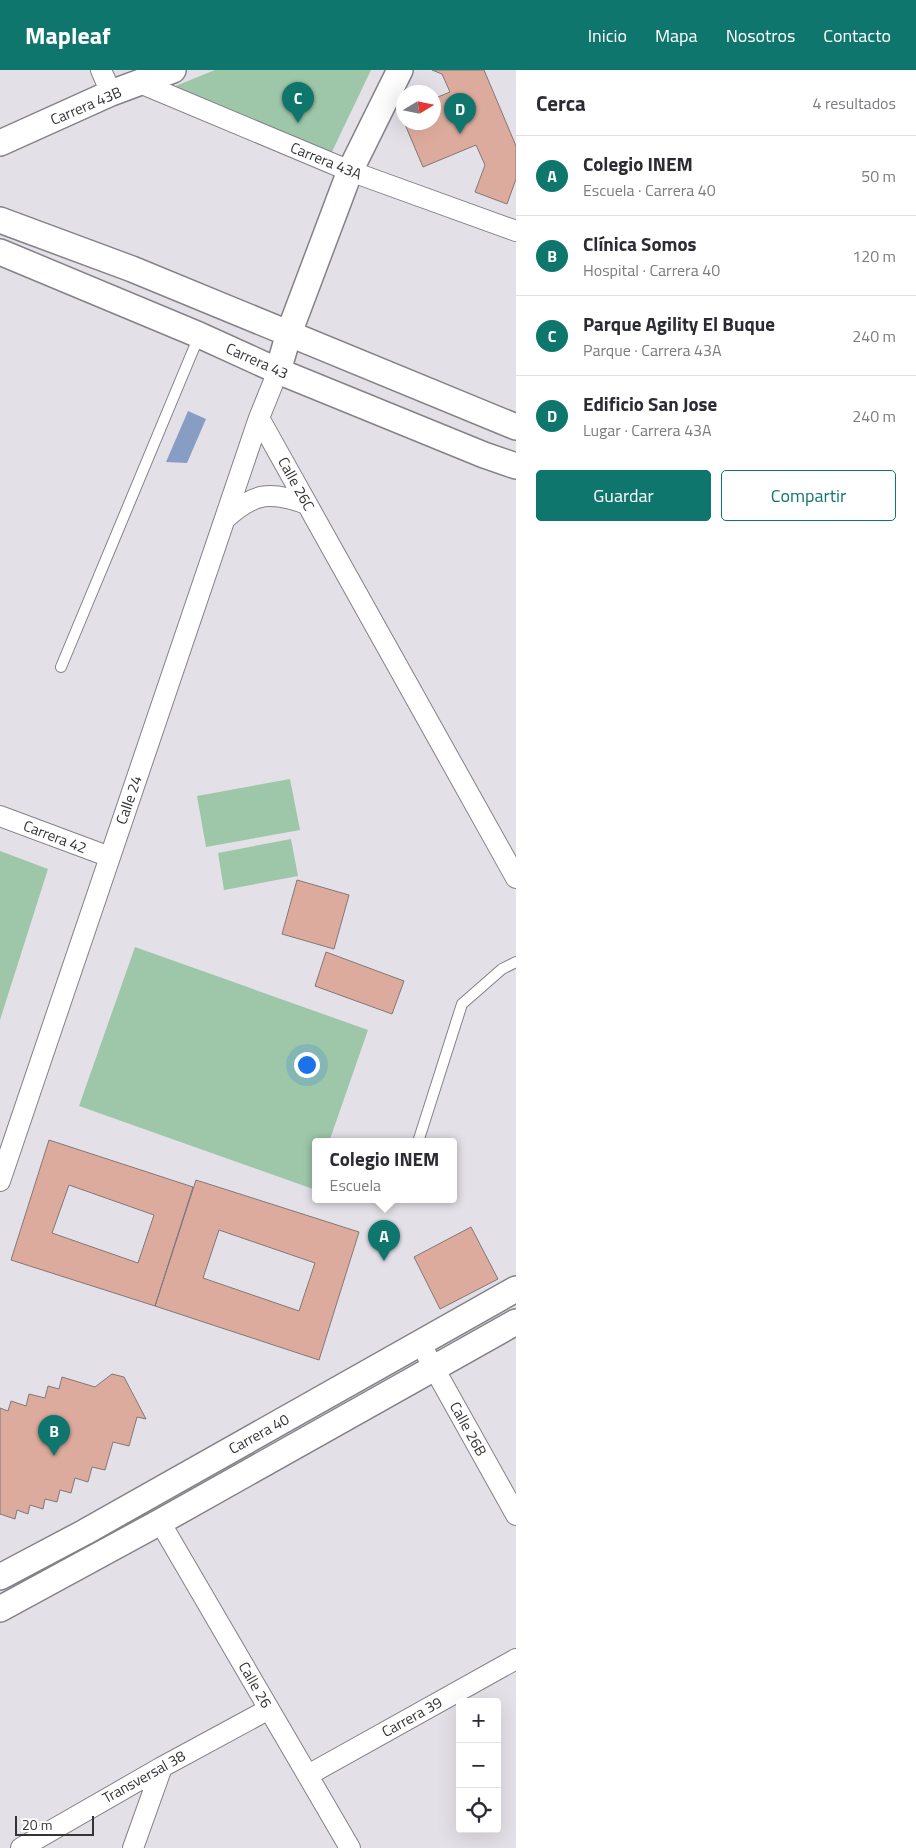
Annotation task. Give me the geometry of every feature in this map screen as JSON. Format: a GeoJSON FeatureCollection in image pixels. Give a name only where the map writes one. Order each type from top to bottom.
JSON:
{"type":"FeatureCollection","features":[{"type":"Feature","properties":{"kind":"street"},"geometry":{"type":"LineString","coordinates":[[101,70],[111,93]]}},
{"type":"Feature","properties":{"kind":"street","name":"Carrera 43B"},"geometry":{"type":"LineString","coordinates":[[0,143],[111,93],[173,70]]}},
{"type":"Feature","properties":{"kind":"street"},"geometry":{"type":"LineString","coordinates":[[259,418],[350,171],[400,70]]}},
{"type":"Feature","properties":{"kind":"street","name":"Carrera 43A"},"geometry":{"type":"LineString","coordinates":[[140,83],[350,171],[516,230]]}},
{"type":"Feature","properties":{"kind":"street"},"geometry":{"type":"LineString","coordinates":[[0,220],[132,269],[516,427]]}},
{"type":"Feature","properties":{"kind":"street","name":"Carrera 43"},"geometry":{"type":"LineString","coordinates":[[0,252],[278,370],[484,455],[516,466]]}},
{"type":"Feature","properties":{"kind":"street","name":"Calle 26C"},"geometry":{"type":"LineString","coordinates":[[259,418],[516,878]]}},
{"type":"Feature","properties":{"kind":"street","name":"Calle 24"},"geometry":{"type":"LineString","coordinates":[[0,1181],[259,418]]}},
{"type":"Feature","properties":{"kind":"street"},"geometry":{"type":"LineString","coordinates":[[226,518],[242,503],[264,496],[286,496],[307,504]]}},
{"type":"Feature","properties":{"kind":"street","name":"Carrera 42"},"geometry":{"type":"LineString","coordinates":[[0,816],[110,857]]}},
{"type":"Feature","properties":{"kind":"street","name":"Carrera 40"},"geometry":{"type":"LineString","coordinates":[[0,1576],[84,1532],[516,1289]]}},
{"type":"Feature","properties":{"kind":"street","name":"Carrera 40"},"geometry":{"type":"LineString","coordinates":[[0,1609],[160,1522],[516,1322]]}},
{"type":"Feature","properties":{"kind":"street","name":"Calle 26B"},"geometry":{"type":"LineString","coordinates":[[420,1342],[516,1515]]}},
{"type":"Feature","properties":{"kind":"street","name":"Calle 26"},"geometry":{"type":"LineString","coordinates":[[160,1522],[350,1848]]}},
{"type":"Feature","properties":{"kind":"street","name":"Carrera 39"},"geometry":{"type":"LineString","coordinates":[[308,1775],[516,1659]]}},
{"type":"Feature","properties":{"kind":"street","name":"Transversal 38"},"geometry":{"type":"LineString","coordinates":[[21,1848],[162,1767],[269,1709]]}},
{"type":"Feature","properties":{"kind":"street"},"geometry":{"type":"LineString","coordinates":[[133,1848],[162,1767]]}},
{"type":"Feature","properties":{"kind":"lane"},"geometry":{"type":"LineString","coordinates":[[61,667],[199,335]]}},
{"type":"Feature","properties":{"kind":"lane"},"geometry":{"type":"LineString","coordinates":[[419,1138],[462,1004],[502,970],[516,962]]}},
{"type":"Feature","properties":{"kind":"green space"},"geometry":{"type":"Polygon","coordinates":[[[215,70],[371,70],[329,158],[173,87],[215,70]]]}},
{"type":"Feature","properties":{"kind":"green space"},"geometry":{"type":"Polygon","coordinates":[[[290,779],[300,830],[206,847],[197,796],[290,779]]]}},
{"type":"Feature","properties":{"kind":"green space"},"geometry":{"type":"Polygon","coordinates":[[[291,839],[298,876],[224,890],[218,853],[291,839]]]}},
{"type":"Feature","properties":{"kind":"green space"},"geometry":{"type":"Polygon","coordinates":[[[0,851],[48,869],[0,1020],[0,851]]]}},
{"type":"Feature","properties":{"kind":"green space"},"geometry":{"type":"Polygon","coordinates":[[[135,947],[368,1030],[330,1138],[312,1138],[312,1189],[79,1106],[135,947]]]}},
{"type":"Feature","properties":{"kind":"water"},"geometry":{"type":"Polygon","coordinates":[[[188,411],[206,419],[187,463],[166,462],[188,411]]]}},
{"type":"Feature","properties":{"kind":"building"},"geometry":{"type":"Polygon","coordinates":[[[432,70],[484,70],[516,146],[516,179],[507,204],[475,192],[485,165],[476,145],[423,167],[407,130],[441,130],[441,96],[450,92],[442,74],[432,70]]]}},
{"type":"Feature","properties":{"kind":"building"},"geometry":{"type":"Polygon","coordinates":[[[297,880],[349,895],[334,949],[282,934],[297,880]]]}},
{"type":"Feature","properties":{"kind":"building"},"geometry":{"type":"Polygon","coordinates":[[[326,952],[404,981],[392,1014],[315,986],[326,952]]]}},
{"type":"Feature","properties":{"kind":"building"},"geometry":{"type":"Polygon","coordinates":[[[49,1140],[193,1187],[155,1306],[11,1260],[49,1140]],[[69,1185],[52,1233],[138,1263],[154,1215],[69,1185]]]}},
{"type":"Feature","properties":{"kind":"building"},"geometry":{"type":"Polygon","coordinates":[[[196,1180],[359,1232],[319,1360],[155,1306],[196,1180]],[[219,1230],[203,1278],[299,1311],[315,1263],[219,1230]]]}},
{"type":"Feature","properties":{"kind":"building"},"geometry":{"type":"Polygon","coordinates":[[[471,1227],[498,1279],[440,1309],[414,1257],[471,1227]]]}},
{"type":"Feature","properties":{"kind":"building"},"geometry":{"type":"Polygon","coordinates":[[[112,1374],[124,1377],[146,1419],[137,1417],[129,1446],[113,1442],[105,1470],[92,1467],[88,1482],[75,1478],[71,1493],[60,1490],[57,1502],[45,1499],[43,1509],[30,1505],[28,1514],[17,1510],[15,1519],[0,1514],[0,1408],[8,1411],[11,1401],[26,1406],[29,1394],[45,1398],[48,1386],[59,1389],[62,1377],[95,1387],[112,1374]]]}},
{"type":"Feature","properties":{"kind":"place","name":"Parque Agility El Buque"},"geometry":{"type":"Point","coordinates":[298,123]}},
{"type":"Feature","properties":{"kind":"place","name":"Edificio San Jose"},"geometry":{"type":"Point","coordinates":[460,134]}},
{"type":"Feature","properties":{"kind":"place","name":"Colegio INEM"},"geometry":{"type":"Point","coordinates":[384,1261]}},
{"type":"Feature","properties":{"kind":"place","name":"Clínica Somos"},"geometry":{"type":"Point","coordinates":[54,1456]}}]}
